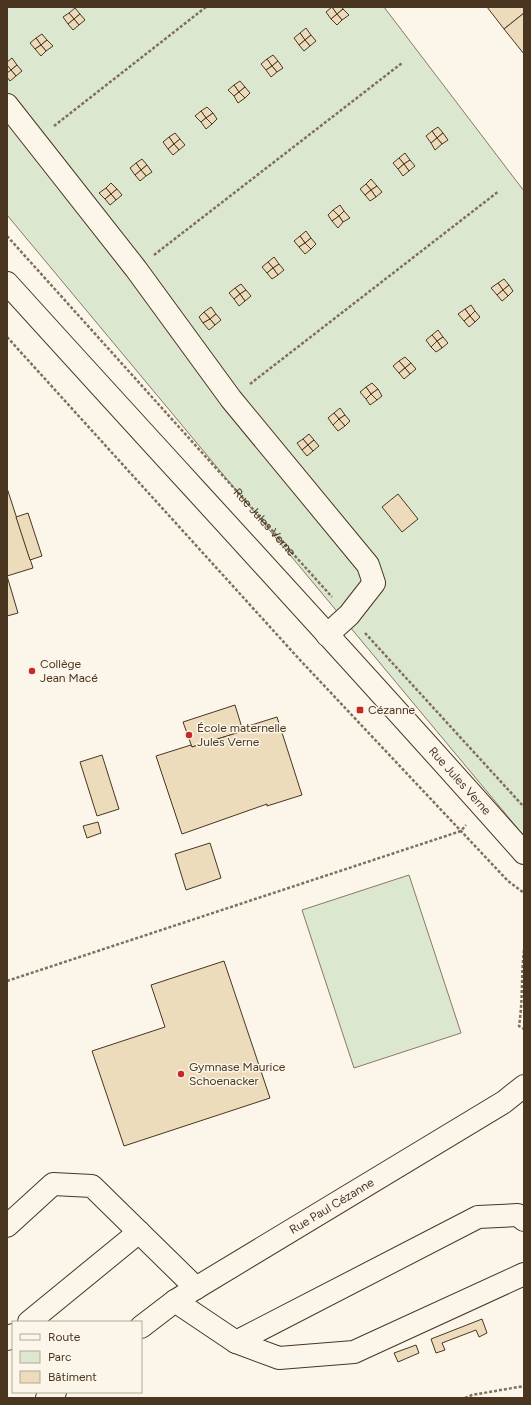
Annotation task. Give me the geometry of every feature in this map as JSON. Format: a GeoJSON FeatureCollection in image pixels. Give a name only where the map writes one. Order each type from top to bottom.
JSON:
{"type":"FeatureCollection","features":[{"type":"Feature","properties":{"kind":"street"},"geometry":{"type":"LineString","coordinates":[[7,105],[136,269],[231,399],[368,565],[374,583],[349,615],[327,635]]}},
{"type":"Feature","properties":{"kind":"street","name":"Rue Jules Verne"},"geometry":{"type":"LineString","coordinates":[[7,283],[382,694],[524,853]]}},
{"type":"Feature","properties":{"kind":"street","name":"Rue Paul Cézanne"},"geometry":{"type":"LineString","coordinates":[[142,1326],[175,1301],[504,1102],[524,1086]]}},
{"type":"Feature","properties":{"kind":"street"},"geometry":{"type":"LineString","coordinates":[[7,1226],[53,1184],[92,1186],[196,1288]]}},
{"type":"Feature","properties":{"kind":"street"},"geometry":{"type":"LineString","coordinates":[[236,1342],[478,1218],[518,1214],[524,1220]]}},
{"type":"Feature","properties":{"kind":"street"},"geometry":{"type":"LineString","coordinates":[[29,1321],[139,1232]]}},
{"type":"Feature","properties":{"kind":"street"},"geometry":{"type":"LineString","coordinates":[[175,1301],[236,1342],[279,1358],[354,1352],[524,1274]]}},
{"type":"Feature","properties":{"kind":"path"},"geometry":{"type":"LineString","coordinates":[[35,141],[206,7]]}},
{"type":"Feature","properties":{"kind":"path"},"geometry":{"type":"LineString","coordinates":[[136,269],[402,63]]}},
{"type":"Feature","properties":{"kind":"path"},"geometry":{"type":"LineString","coordinates":[[231,399],[499,191]]}},
{"type":"Feature","properties":{"kind":"path","name":"Rue Jules Verne"},"geometry":{"type":"LineString","coordinates":[[7,236],[524,807]]}},
{"type":"Feature","properties":{"kind":"path"},"geometry":{"type":"LineString","coordinates":[[7,337],[300,660],[508,881],[524,893]]}},
{"type":"Feature","properties":{"kind":"path"},"geometry":{"type":"LineString","coordinates":[[7,981],[461,831],[483,807]]}},
{"type":"Feature","properties":{"kind":"path"},"geometry":{"type":"LineString","coordinates":[[524,950],[522,971],[522,1004],[519,1026],[524,1029]]}},
{"type":"Feature","properties":{"kind":"path"},"geometry":{"type":"LineString","coordinates":[[465,1398],[472,1395],[524,1386]]}},
{"type":"Feature","properties":{"kind":"green space"},"geometry":{"type":"Polygon","coordinates":[[[7,7],[384,7],[524,191],[524,836],[7,215],[7,7]]]}},
{"type":"Feature","properties":{"kind":"green space"},"geometry":{"type":"Polygon","coordinates":[[[409,875],[461,1033],[354,1068],[302,910],[409,875]]]}},
{"type":"Feature","properties":{"kind":"building"},"geometry":{"type":"Polygon","coordinates":[[[332,7],[337,14],[331,19],[326,12],[332,7]]]}},
{"type":"Feature","properties":{"kind":"building"},"geometry":{"type":"Polygon","coordinates":[[[332,7],[342,7],[343,9],[337,14],[332,7]]]}},
{"type":"Feature","properties":{"kind":"building"},"geometry":{"type":"Polygon","coordinates":[[[487,7],[524,7],[524,13],[504,29],[487,7]]]}},
{"type":"Feature","properties":{"kind":"building"},"geometry":{"type":"Polygon","coordinates":[[[75,8],[80,14],[74,19],[69,13],[75,8]]]}},
{"type":"Feature","properties":{"kind":"building"},"geometry":{"type":"Polygon","coordinates":[[[343,9],[349,15],[342,20],[337,14],[343,9]]]}},
{"type":"Feature","properties":{"kind":"building"},"geometry":{"type":"Polygon","coordinates":[[[69,13],[74,19],[68,24],[63,17],[69,13]]]}},
{"type":"Feature","properties":{"kind":"building"},"geometry":{"type":"Polygon","coordinates":[[[524,13],[524,54],[504,29],[524,13]]]}},
{"type":"Feature","properties":{"kind":"building"},"geometry":{"type":"Polygon","coordinates":[[[80,14],[85,20],[79,25],[74,19],[80,14]]]}},
{"type":"Feature","properties":{"kind":"building"},"geometry":{"type":"Polygon","coordinates":[[[337,14],[342,20],[337,25],[331,19],[337,14]]]}},
{"type":"Feature","properties":{"kind":"building"},"geometry":{"type":"Polygon","coordinates":[[[74,19],[79,25],[73,30],[68,24],[74,19]]]}},
{"type":"Feature","properties":{"kind":"building"},"geometry":{"type":"Polygon","coordinates":[[[306,28],[311,35],[305,40],[300,33],[306,28]]]}},
{"type":"Feature","properties":{"kind":"building"},"geometry":{"type":"Polygon","coordinates":[[[300,33],[305,40],[299,45],[294,38],[300,33]]]}},
{"type":"Feature","properties":{"kind":"building"},"geometry":{"type":"Polygon","coordinates":[[[42,34],[47,40],[41,45],[36,38],[42,34]]]}},
{"type":"Feature","properties":{"kind":"building"},"geometry":{"type":"Polygon","coordinates":[[[311,35],[316,41],[310,46],[305,40],[311,35]]]}},
{"type":"Feature","properties":{"kind":"building"},"geometry":{"type":"Polygon","coordinates":[[[36,38],[41,45],[35,49],[30,43],[36,38]]]}},
{"type":"Feature","properties":{"kind":"building"},"geometry":{"type":"Polygon","coordinates":[[[47,40],[53,46],[46,51],[41,45],[47,40]]]}},
{"type":"Feature","properties":{"kind":"building"},"geometry":{"type":"Polygon","coordinates":[[[305,40],[310,46],[304,51],[299,45],[305,40]]]}},
{"type":"Feature","properties":{"kind":"building"},"geometry":{"type":"Polygon","coordinates":[[[41,45],[46,51],[41,56],[35,49],[41,45]]]}},
{"type":"Feature","properties":{"kind":"building"},"geometry":{"type":"Polygon","coordinates":[[[273,55],[278,61],[272,66],[267,59],[273,55]]]}},
{"type":"Feature","properties":{"kind":"building"},"geometry":{"type":"Polygon","coordinates":[[[12,58],[17,65],[11,70],[7,65],[7,62],[12,58]]]}},
{"type":"Feature","properties":{"kind":"building"},"geometry":{"type":"Polygon","coordinates":[[[267,59],[272,66],[266,70],[261,64],[267,59]]]}},
{"type":"Feature","properties":{"kind":"building"},"geometry":{"type":"Polygon","coordinates":[[[278,61],[283,68],[277,72],[272,66],[278,61]]]}},
{"type":"Feature","properties":{"kind":"building"},"geometry":{"type":"Polygon","coordinates":[[[17,65],[22,71],[16,76],[11,70],[17,65]]]}},
{"type":"Feature","properties":{"kind":"building"},"geometry":{"type":"Polygon","coordinates":[[[272,66],[277,72],[271,77],[266,70],[272,66]]]}},
{"type":"Feature","properties":{"kind":"building"},"geometry":{"type":"Polygon","coordinates":[[[11,70],[16,76],[10,81],[7,77],[7,73],[11,70]]]}},
{"type":"Feature","properties":{"kind":"building"},"geometry":{"type":"Polygon","coordinates":[[[240,81],[245,87],[239,92],[234,85],[240,81]]]}},
{"type":"Feature","properties":{"kind":"building"},"geometry":{"type":"Polygon","coordinates":[[[234,85],[239,92],[234,96],[228,90],[234,85]]]}},
{"type":"Feature","properties":{"kind":"building"},"geometry":{"type":"Polygon","coordinates":[[[245,87],[250,93],[245,98],[239,92],[245,87]]]}},
{"type":"Feature","properties":{"kind":"building"},"geometry":{"type":"Polygon","coordinates":[[[239,92],[245,98],[238,103],[234,96],[239,92]]]}},
{"type":"Feature","properties":{"kind":"building"},"geometry":{"type":"Polygon","coordinates":[[[207,107],[213,113],[206,118],[201,111],[207,107]]]}},
{"type":"Feature","properties":{"kind":"building"},"geometry":{"type":"Polygon","coordinates":[[[201,111],[206,118],[201,122],[195,116],[201,111]]]}},
{"type":"Feature","properties":{"kind":"building"},"geometry":{"type":"Polygon","coordinates":[[[213,113],[217,119],[212,124],[206,118],[213,113]]]}},
{"type":"Feature","properties":{"kind":"building"},"geometry":{"type":"Polygon","coordinates":[[[206,118],[212,124],[206,129],[201,122],[206,118]]]}},
{"type":"Feature","properties":{"kind":"building"},"geometry":{"type":"Polygon","coordinates":[[[438,127],[443,133],[437,138],[432,131],[438,127]]]}},
{"type":"Feature","properties":{"kind":"building"},"geometry":{"type":"Polygon","coordinates":[[[432,131],[437,138],[431,143],[426,136],[432,131]]]}},
{"type":"Feature","properties":{"kind":"building"},"geometry":{"type":"Polygon","coordinates":[[[175,133],[180,139],[174,144],[169,137],[175,133]]]}},
{"type":"Feature","properties":{"kind":"building"},"geometry":{"type":"Polygon","coordinates":[[[443,133],[448,140],[442,144],[437,138],[443,133]]]}},
{"type":"Feature","properties":{"kind":"building"},"geometry":{"type":"Polygon","coordinates":[[[169,137],[174,144],[168,149],[163,142],[169,137]]]}},
{"type":"Feature","properties":{"kind":"building"},"geometry":{"type":"Polygon","coordinates":[[[437,138],[442,144],[435,150],[431,143],[437,138]]]}},
{"type":"Feature","properties":{"kind":"building"},"geometry":{"type":"Polygon","coordinates":[[[180,139],[185,145],[179,150],[174,144],[180,139]]]}},
{"type":"Feature","properties":{"kind":"building"},"geometry":{"type":"Polygon","coordinates":[[[174,144],[179,150],[173,155],[168,149],[174,144]]]}},
{"type":"Feature","properties":{"kind":"building"},"geometry":{"type":"Polygon","coordinates":[[[405,153],[410,160],[404,164],[399,158],[405,153]]]}},
{"type":"Feature","properties":{"kind":"building"},"geometry":{"type":"Polygon","coordinates":[[[399,158],[404,164],[398,169],[393,163],[399,158]]]}},
{"type":"Feature","properties":{"kind":"building"},"geometry":{"type":"Polygon","coordinates":[[[142,159],[147,165],[141,170],[136,163],[142,159]]]}},
{"type":"Feature","properties":{"kind":"building"},"geometry":{"type":"Polygon","coordinates":[[[410,160],[415,166],[409,171],[404,164],[410,160]]]}},
{"type":"Feature","properties":{"kind":"building"},"geometry":{"type":"Polygon","coordinates":[[[136,163],[141,170],[135,175],[130,168],[136,163]]]}},
{"type":"Feature","properties":{"kind":"building"},"geometry":{"type":"Polygon","coordinates":[[[404,164],[409,171],[403,176],[398,169],[404,164]]]}},
{"type":"Feature","properties":{"kind":"building"},"geometry":{"type":"Polygon","coordinates":[[[147,165],[152,172],[146,176],[141,170],[147,165]]]}},
{"type":"Feature","properties":{"kind":"building"},"geometry":{"type":"Polygon","coordinates":[[[141,170],[146,176],[140,181],[135,175],[141,170]]]}},
{"type":"Feature","properties":{"kind":"building"},"geometry":{"type":"Polygon","coordinates":[[[371,179],[377,186],[371,190],[366,184],[371,179]]]}},
{"type":"Feature","properties":{"kind":"building"},"geometry":{"type":"Polygon","coordinates":[[[111,183],[117,189],[111,194],[106,188],[111,183]]]}},
{"type":"Feature","properties":{"kind":"building"},"geometry":{"type":"Polygon","coordinates":[[[366,184],[371,190],[365,195],[360,189],[366,184]]]}},
{"type":"Feature","properties":{"kind":"building"},"geometry":{"type":"Polygon","coordinates":[[[377,186],[382,192],[376,197],[371,190],[377,186]]]}},
{"type":"Feature","properties":{"kind":"building"},"geometry":{"type":"Polygon","coordinates":[[[106,188],[111,194],[105,199],[99,193],[106,188]]]}},
{"type":"Feature","properties":{"kind":"building"},"geometry":{"type":"Polygon","coordinates":[[[117,189],[122,195],[116,200],[111,194],[117,189]]]}},
{"type":"Feature","properties":{"kind":"building"},"geometry":{"type":"Polygon","coordinates":[[[371,190],[376,197],[370,201],[365,195],[371,190]]]}},
{"type":"Feature","properties":{"kind":"building"},"geometry":{"type":"Polygon","coordinates":[[[111,194],[116,200],[110,205],[105,199],[111,194]]]}},
{"type":"Feature","properties":{"kind":"building"},"geometry":{"type":"Polygon","coordinates":[[[340,205],[344,211],[339,216],[333,210],[340,205]]]}},
{"type":"Feature","properties":{"kind":"building"},"geometry":{"type":"Polygon","coordinates":[[[333,210],[339,216],[332,221],[328,215],[333,210]]]}},
{"type":"Feature","properties":{"kind":"building"},"geometry":{"type":"Polygon","coordinates":[[[344,211],[350,218],[343,222],[339,216],[344,211]]]}},
{"type":"Feature","properties":{"kind":"building"},"geometry":{"type":"Polygon","coordinates":[[[339,216],[343,222],[338,228],[332,221],[339,216]]]}},
{"type":"Feature","properties":{"kind":"building"},"geometry":{"type":"Polygon","coordinates":[[[306,231],[311,238],[305,243],[300,236],[306,231]]]}},
{"type":"Feature","properties":{"kind":"building"},"geometry":{"type":"Polygon","coordinates":[[[300,236],[305,243],[299,247],[294,241],[300,236]]]}},
{"type":"Feature","properties":{"kind":"building"},"geometry":{"type":"Polygon","coordinates":[[[311,238],[316,244],[311,249],[305,243],[311,238]]]}},
{"type":"Feature","properties":{"kind":"building"},"geometry":{"type":"Polygon","coordinates":[[[305,243],[311,249],[305,254],[299,247],[305,243]]]}},
{"type":"Feature","properties":{"kind":"building"},"geometry":{"type":"Polygon","coordinates":[[[274,257],[279,264],[273,268],[268,262],[274,257]]]}},
{"type":"Feature","properties":{"kind":"building"},"geometry":{"type":"Polygon","coordinates":[[[268,262],[273,268],[267,273],[262,267],[268,262]]]}},
{"type":"Feature","properties":{"kind":"building"},"geometry":{"type":"Polygon","coordinates":[[[279,264],[284,270],[278,275],[273,268],[279,264]]]}},
{"type":"Feature","properties":{"kind":"building"},"geometry":{"type":"Polygon","coordinates":[[[273,268],[278,275],[272,279],[267,273],[273,268]]]}},
{"type":"Feature","properties":{"kind":"building"},"geometry":{"type":"Polygon","coordinates":[[[504,279],[509,285],[503,290],[498,283],[504,279]]]}},
{"type":"Feature","properties":{"kind":"building"},"geometry":{"type":"Polygon","coordinates":[[[498,283],[503,290],[497,295],[491,288],[498,283]]]}},
{"type":"Feature","properties":{"kind":"building"},"geometry":{"type":"Polygon","coordinates":[[[241,284],[246,290],[240,294],[235,288],[241,284]]]}},
{"type":"Feature","properties":{"kind":"building"},"geometry":{"type":"Polygon","coordinates":[[[509,285],[513,291],[508,296],[503,290],[509,285]]]}},
{"type":"Feature","properties":{"kind":"building"},"geometry":{"type":"Polygon","coordinates":[[[235,288],[240,294],[234,299],[229,293],[235,288]]]}},
{"type":"Feature","properties":{"kind":"building"},"geometry":{"type":"Polygon","coordinates":[[[246,290],[251,296],[245,301],[240,294],[246,290]]]}},
{"type":"Feature","properties":{"kind":"building"},"geometry":{"type":"Polygon","coordinates":[[[503,290],[508,296],[502,301],[497,295],[503,290]]]}},
{"type":"Feature","properties":{"kind":"building"},"geometry":{"type":"Polygon","coordinates":[[[240,294],[245,301],[239,306],[234,299],[240,294]]]}},
{"type":"Feature","properties":{"kind":"building"},"geometry":{"type":"Polygon","coordinates":[[[471,305],[475,311],[470,316],[465,309],[471,305]]]}},
{"type":"Feature","properties":{"kind":"building"},"geometry":{"type":"Polygon","coordinates":[[[211,307],[216,314],[210,319],[204,312],[211,307]]]}},
{"type":"Feature","properties":{"kind":"building"},"geometry":{"type":"Polygon","coordinates":[[[465,309],[470,316],[464,321],[458,314],[465,309]]]}},
{"type":"Feature","properties":{"kind":"building"},"geometry":{"type":"Polygon","coordinates":[[[475,311],[480,317],[475,322],[470,316],[475,311]]]}},
{"type":"Feature","properties":{"kind":"building"},"geometry":{"type":"Polygon","coordinates":[[[204,312],[210,319],[203,323],[199,317],[204,312]]]}},
{"type":"Feature","properties":{"kind":"building"},"geometry":{"type":"Polygon","coordinates":[[[216,314],[221,320],[215,325],[210,319],[216,314]]]}},
{"type":"Feature","properties":{"kind":"building"},"geometry":{"type":"Polygon","coordinates":[[[470,316],[475,322],[469,327],[464,321],[470,316]]]}},
{"type":"Feature","properties":{"kind":"building"},"geometry":{"type":"Polygon","coordinates":[[[210,319],[215,325],[209,330],[203,323],[210,319]]]}},
{"type":"Feature","properties":{"kind":"building"},"geometry":{"type":"Polygon","coordinates":[[[438,330],[443,337],[437,341],[432,335],[438,330]]]}},
{"type":"Feature","properties":{"kind":"building"},"geometry":{"type":"Polygon","coordinates":[[[432,335],[437,341],[431,347],[426,340],[432,335]]]}},
{"type":"Feature","properties":{"kind":"building"},"geometry":{"type":"Polygon","coordinates":[[[443,337],[448,343],[442,348],[437,341],[443,337]]]}},
{"type":"Feature","properties":{"kind":"building"},"geometry":{"type":"Polygon","coordinates":[[[437,341],[442,348],[436,352],[431,347],[437,341]]]}},
{"type":"Feature","properties":{"kind":"building"},"geometry":{"type":"Polygon","coordinates":[[[405,357],[411,363],[405,368],[399,361],[405,357]]]}},
{"type":"Feature","properties":{"kind":"building"},"geometry":{"type":"Polygon","coordinates":[[[399,361],[405,368],[399,373],[393,366],[399,361]]]}},
{"type":"Feature","properties":{"kind":"building"},"geometry":{"type":"Polygon","coordinates":[[[411,363],[416,369],[410,374],[405,368],[411,363]]]}},
{"type":"Feature","properties":{"kind":"building"},"geometry":{"type":"Polygon","coordinates":[[[405,368],[410,374],[404,379],[399,373],[405,368]]]}},
{"type":"Feature","properties":{"kind":"building"},"geometry":{"type":"Polygon","coordinates":[[[372,383],[378,389],[371,394],[366,387],[372,383]]]}},
{"type":"Feature","properties":{"kind":"building"},"geometry":{"type":"Polygon","coordinates":[[[366,387],[371,394],[366,399],[360,392],[366,387]]]}},
{"type":"Feature","properties":{"kind":"building"},"geometry":{"type":"Polygon","coordinates":[[[378,389],[382,396],[377,400],[371,394],[378,389]]]}},
{"type":"Feature","properties":{"kind":"building"},"geometry":{"type":"Polygon","coordinates":[[[371,394],[377,400],[370,405],[366,399],[371,394]]]}},
{"type":"Feature","properties":{"kind":"building"},"geometry":{"type":"Polygon","coordinates":[[[340,408],[345,415],[339,419],[334,413],[340,408]]]}},
{"type":"Feature","properties":{"kind":"building"},"geometry":{"type":"Polygon","coordinates":[[[334,413],[339,419],[333,425],[328,418],[334,413]]]}},
{"type":"Feature","properties":{"kind":"building"},"geometry":{"type":"Polygon","coordinates":[[[345,415],[350,421],[345,426],[339,419],[345,415]]]}},
{"type":"Feature","properties":{"kind":"building"},"geometry":{"type":"Polygon","coordinates":[[[339,419],[345,426],[338,431],[333,425],[339,419]]]}},
{"type":"Feature","properties":{"kind":"building"},"geometry":{"type":"Polygon","coordinates":[[[309,434],[314,440],[308,445],[303,439],[309,434]]]}},
{"type":"Feature","properties":{"kind":"building"},"geometry":{"type":"Polygon","coordinates":[[[303,439],[308,445],[302,450],[297,443],[303,439]]]}},
{"type":"Feature","properties":{"kind":"building"},"geometry":{"type":"Polygon","coordinates":[[[314,440],[319,446],[313,451],[308,445],[314,440]]]}},
{"type":"Feature","properties":{"kind":"building"},"geometry":{"type":"Polygon","coordinates":[[[308,445],[313,451],[307,456],[302,450],[308,445]]]}},
{"type":"Feature","properties":{"kind":"building"},"geometry":{"type":"Polygon","coordinates":[[[7,488],[33,568],[7,576],[7,488]]]}},
{"type":"Feature","properties":{"kind":"building"},"geometry":{"type":"Polygon","coordinates":[[[398,494],[418,519],[402,532],[382,507],[398,494]]]}},
{"type":"Feature","properties":{"kind":"building"},"geometry":{"type":"Polygon","coordinates":[[[28,513],[42,556],[30,560],[16,517],[28,513]]]}},
{"type":"Feature","properties":{"kind":"building"},"geometry":{"type":"Polygon","coordinates":[[[7,576],[18,613],[7,616],[7,576]]]}},
{"type":"Feature","properties":{"kind":"building"},"geometry":{"type":"Polygon","coordinates":[[[235,705],[243,731],[192,747],[183,722],[235,705]]]}},
{"type":"Feature","properties":{"kind":"building"},"geometry":{"type":"Polygon","coordinates":[[[277,717],[302,795],[267,806],[267,804],[182,834],[156,756],[191,745],[192,747],[243,731],[242,728],[277,717]]]}},
{"type":"Feature","properties":{"kind":"building"},"geometry":{"type":"Polygon","coordinates":[[[102,755],[119,809],[97,816],[80,762],[102,755]]]}},
{"type":"Feature","properties":{"kind":"building"},"geometry":{"type":"Polygon","coordinates":[[[98,822],[101,833],[87,838],[83,826],[98,822]]]}},
{"type":"Feature","properties":{"kind":"building"},"geometry":{"type":"Polygon","coordinates":[[[210,843],[221,878],[186,890],[175,854],[210,843]]]}},
{"type":"Feature","properties":{"kind":"building","name":"Gymnase Maurice Schoenacker"},"geometry":{"type":"Polygon","coordinates":[[[224,961],[270,1098],[124,1146],[92,1051],[165,1027],[151,985],[224,961]]]}},
{"type":"Feature","properties":{"kind":"building"},"geometry":{"type":"Polygon","coordinates":[[[482,1319],[487,1333],[479,1337],[476,1330],[442,1343],[445,1350],[436,1353],[431,1339],[482,1319]]]}},
{"type":"Feature","properties":{"kind":"building"},"geometry":{"type":"Polygon","coordinates":[[[416,1345],[419,1353],[398,1362],[394,1353],[416,1345]]]}},
{"type":"Feature","properties":{"kind":"place","name":"Collège Jean Macé"},"geometry":{"type":"Point","coordinates":[32,671]}},
{"type":"Feature","properties":{"kind":"place","name":"Cézanne"},"geometry":{"type":"Point","coordinates":[360,710]}},
{"type":"Feature","properties":{"kind":"place","name":"École maternelle Jules Verne"},"geometry":{"type":"Point","coordinates":[189,735]}},
{"type":"Feature","properties":{"kind":"place","name":"Gymnase Maurice Schoenacker"},"geometry":{"type":"Point","coordinates":[181,1074]}}]}
